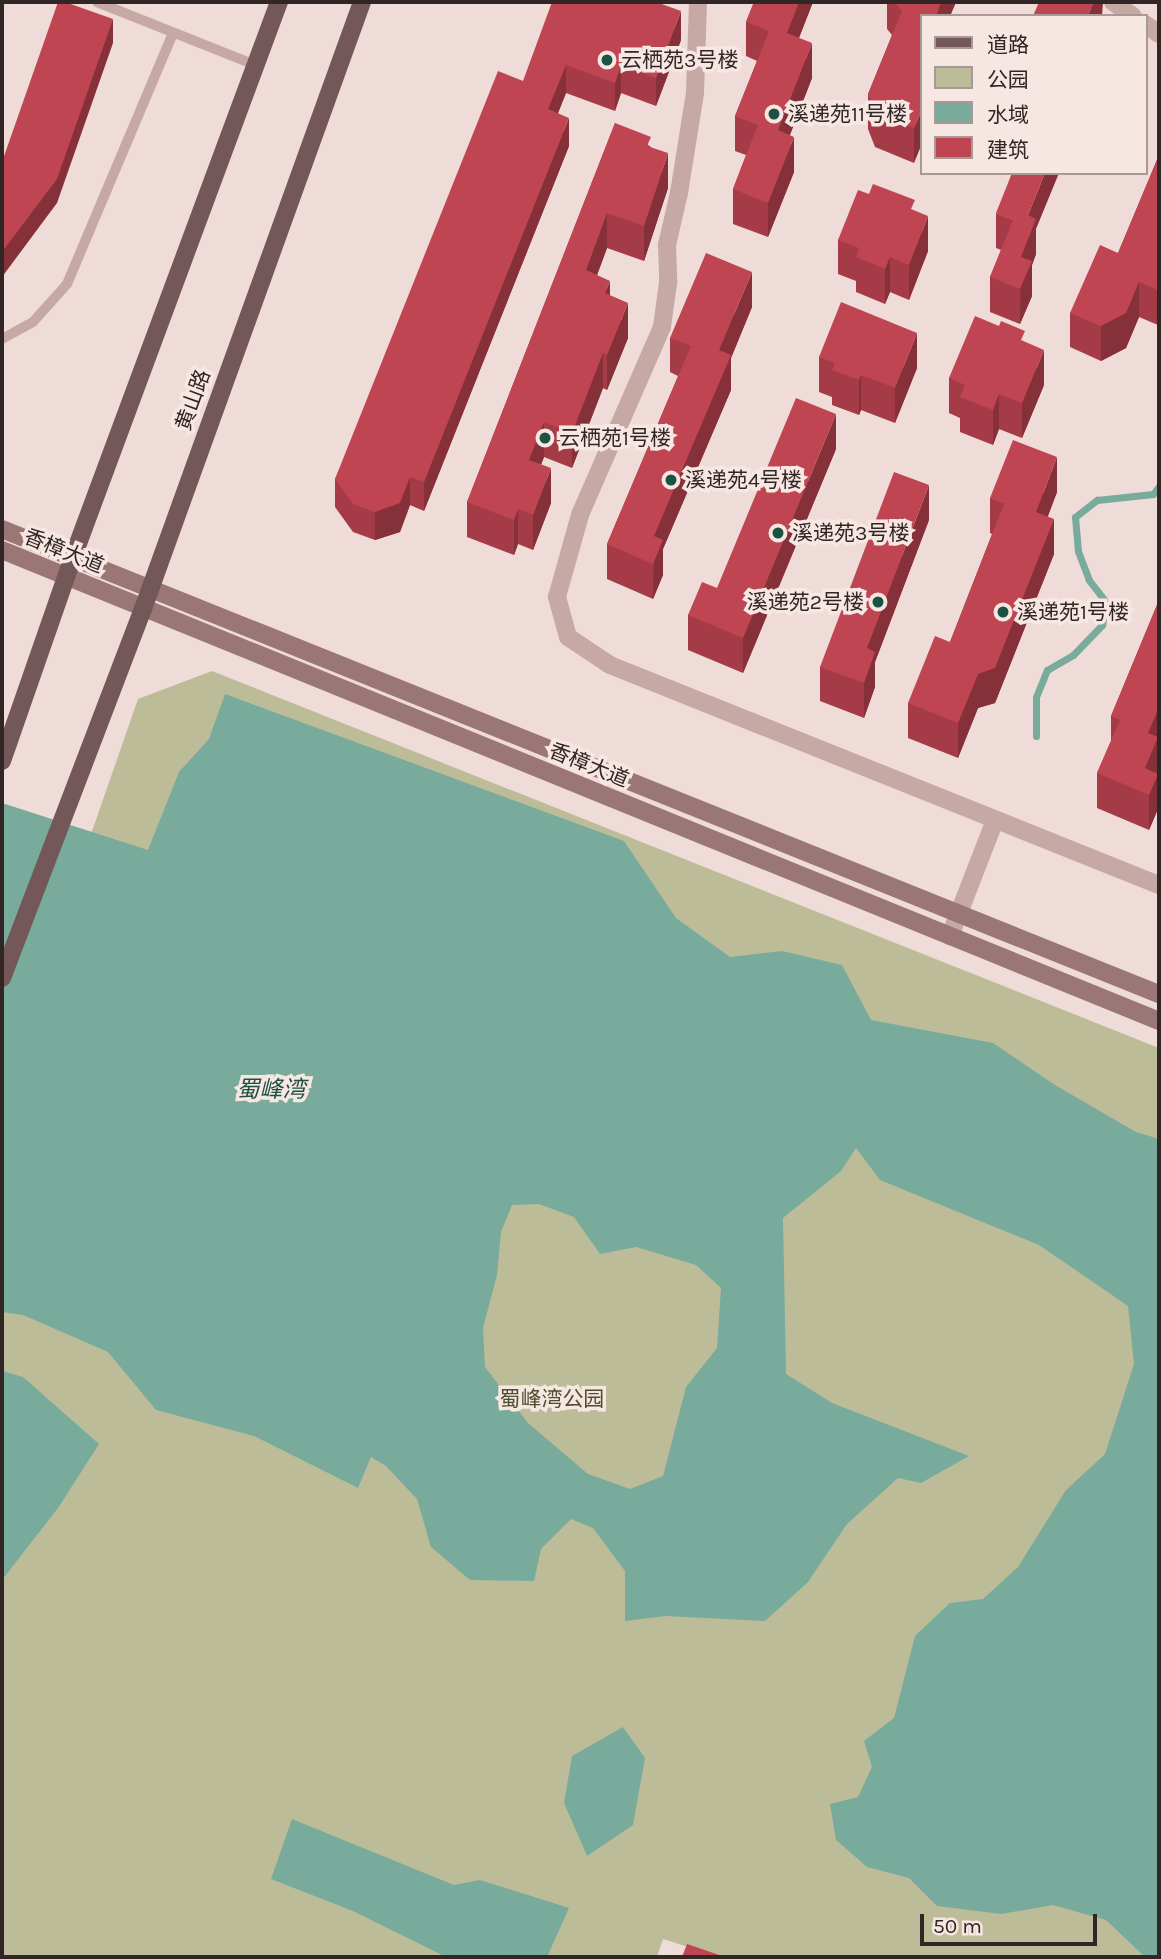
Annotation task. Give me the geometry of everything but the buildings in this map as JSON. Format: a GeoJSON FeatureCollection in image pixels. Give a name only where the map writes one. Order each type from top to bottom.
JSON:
{"type":"FeatureCollection","features":[{"type":"Feature","properties":{"kind":"main road"},"geometry":{"type":"LineString","coordinates":[[2,761],[66,576],[279,2]]}},
{"type":"Feature","properties":{"kind":"main road","name":"黄山路"},"geometry":{"type":"LineString","coordinates":[[2,978],[143,609],[362,2]]}},
{"type":"Feature","properties":{"kind":"street"},"geometry":{"type":"LineString","coordinates":[[698,2],[695,93],[679,193],[667,245],[668,283],[662,327],[580,515],[557,597],[568,636],[610,664],[1159,885]]}},
{"type":"Feature","properties":{"kind":"street"},"geometry":{"type":"LineString","coordinates":[[1113,2],[1130,14]]}},
{"type":"Feature","properties":{"kind":"street","name":"香樟大道"},"geometry":{"type":"LineString","coordinates":[[2,529],[1159,994]]}},
{"type":"Feature","properties":{"kind":"street","name":"香樟大道"},"geometry":{"type":"LineString","coordinates":[[2,550],[1159,1021]]}},
{"type":"Feature","properties":{"kind":"street"},"geometry":{"type":"LineString","coordinates":[[950,936],[995,820]]}},
{"type":"Feature","properties":{"kind":"lane"},"geometry":{"type":"LineString","coordinates":[[97,2],[255,65]]}},
{"type":"Feature","properties":{"kind":"lane"},"geometry":{"type":"LineString","coordinates":[[2,339],[33,322],[68,284],[173,33]]}},
{"type":"Feature","properties":{"kind":"green space","name":"蜀峰湾公园"},"geometry":{"type":"Polygon","coordinates":[[[212,671],[1159,1048],[1159,1957],[720,1957],[663,1939],[657,1957],[2,1957],[2,1090],[138,699],[212,671]]]}},
{"type":"Feature","properties":{"kind":"water","name":"蜀峰湾"},"geometry":{"type":"Polygon","coordinates":[[[225,694],[624,841],[676,918],[730,957],[782,951],[842,965],[871,1020],[993,1043],[1055,1085],[1136,1132],[1159,1139],[1159,1957],[1145,1957],[1106,1920],[1053,1905],[1001,1914],[937,1906],[909,1878],[867,1867],[836,1840],[830,1804],[858,1797],[872,1767],[864,1741],[894,1718],[915,1636],[950,1603],[983,1599],[1018,1567],[1066,1490],[1105,1454],[1134,1364],[1128,1306],[1039,1245],[880,1180],[856,1148],[841,1171],[783,1218],[786,1374],[832,1403],[969,1456],[921,1483],[898,1478],[847,1524],[808,1582],[765,1621],[666,1616],[625,1621],[625,1571],[593,1528],[571,1519],[541,1549],[534,1581],[470,1580],[431,1547],[417,1499],[386,1466],[371,1457],[358,1488],[254,1436],[156,1410],[108,1352],[23,1315],[2,1312],[2,803],[148,850],[179,772],[209,739],[225,694]],[[539,1204],[512,1205],[501,1232],[497,1275],[483,1328],[485,1367],[528,1423],[588,1474],[630,1489],[663,1476],[686,1387],[717,1348],[721,1288],[696,1265],[636,1247],[600,1254],[574,1217],[539,1204]]]}},
{"type":"Feature","properties":{"kind":"water"},"geometry":{"type":"Polygon","coordinates":[[[2,1371],[23,1377],[99,1444],[58,1508],[2,1580],[2,1371]]]}},
{"type":"Feature","properties":{"kind":"water"},"geometry":{"type":"Polygon","coordinates":[[[623,1727],[645,1758],[633,1825],[587,1856],[564,1803],[572,1756],[623,1727]]]}},
{"type":"Feature","properties":{"kind":"water"},"geometry":{"type":"Polygon","coordinates":[[[292,1819],[454,1885],[480,1880],[569,1908],[547,1957],[446,1957],[353,1911],[271,1879],[292,1819]]]}},
{"type":"Feature","properties":{"kind":"waterway"},"geometry":{"type":"LineString","coordinates":[[1036,736],[1036,697],[1047,670],[1073,655],[1102,625],[1106,602],[1089,580],[1078,551],[1075,517],[1097,500],[1153,494],[1159,486]]}},
{"type":"Feature","properties":{"kind":"place","name":"云栖苑3号楼"},"geometry":{"type":"Point","coordinates":[607,60]}},
{"type":"Feature","properties":{"kind":"place","name":"溪递苑11号楼"},"geometry":{"type":"Point","coordinates":[774,114]}},
{"type":"Feature","properties":{"kind":"place","name":"云栖苑1号楼"},"geometry":{"type":"Point","coordinates":[545,438]}},
{"type":"Feature","properties":{"kind":"place","name":"溪递苑4号楼"},"geometry":{"type":"Point","coordinates":[671,480]}},
{"type":"Feature","properties":{"kind":"place","name":"溪递苑3号楼"},"geometry":{"type":"Point","coordinates":[778,533]}},
{"type":"Feature","properties":{"kind":"place","name":"溪递苑2号楼"},"geometry":{"type":"Point","coordinates":[878,602]}},
{"type":"Feature","properties":{"kind":"place","name":"溪递苑1号楼"},"geometry":{"type":"Point","coordinates":[1003,612]}}]}
